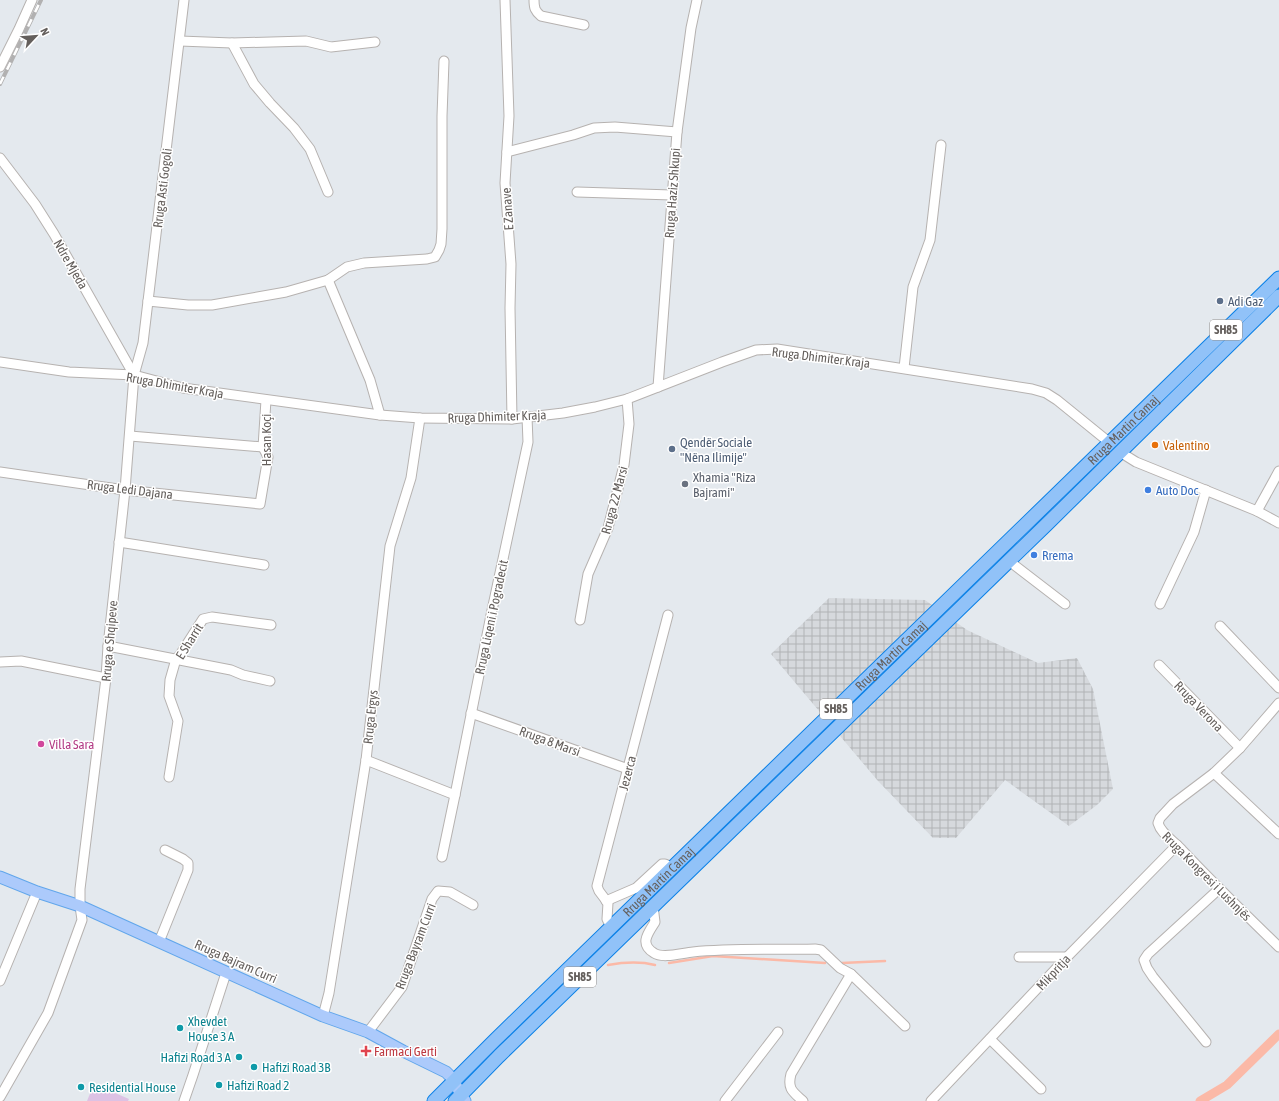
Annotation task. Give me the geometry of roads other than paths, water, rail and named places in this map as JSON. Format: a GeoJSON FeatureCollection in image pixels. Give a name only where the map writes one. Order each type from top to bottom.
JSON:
{"type":"FeatureCollection","features":[{"type":"Feature","properties":{"kind":"highway","name":"Rruga Martin Camaj"},"geometry":{"type":"LineString","coordinates":[[434,1101],[1279,278]]}},
{"type":"Feature","properties":{"kind":"highway","name":"Rruga Martin Camaj"},"geometry":{"type":"LineString","coordinates":[[460,1099],[505,1050],[1009,561],[1279,296]]}},
{"type":"Feature","properties":{"kind":"main road","name":"Rruga Bajram Curri"},"geometry":{"type":"LineString","coordinates":[[0,877],[37,892],[80,906],[323,1016],[368,1032],[403,1051],[442,1069],[449,1074],[460,1099]]}},
{"type":"Feature","properties":{"kind":"street"},"geometry":{"type":"LineString","coordinates":[[0,67],[32,0]]}},
{"type":"Feature","properties":{"kind":"street","name":"Rruga Asti Gogoli"},"geometry":{"type":"LineString","coordinates":[[134,375],[143,343],[184,0]]}},
{"type":"Feature","properties":{"kind":"street","name":"E Zanave"},"geometry":{"type":"LineString","coordinates":[[505,0],[509,108],[505,183],[511,264],[510,308],[512,419]]}},
{"type":"Feature","properties":{"kind":"street"},"geometry":{"type":"LineString","coordinates":[[534,0],[536,12],[541,16],[584,24]]}},
{"type":"Feature","properties":{"kind":"street","name":"Rruga Haziz Shkupi"},"geometry":{"type":"LineString","coordinates":[[658,387],[677,132],[691,28],[697,0]]}},
{"type":"Feature","properties":{"kind":"street"},"geometry":{"type":"LineString","coordinates":[[180,41],[232,43],[306,41],[331,47],[375,42]]}},
{"type":"Feature","properties":{"kind":"street"},"geometry":{"type":"LineString","coordinates":[[232,43],[254,84],[270,104],[294,128],[310,149],[328,192]]}},
{"type":"Feature","properties":{"kind":"street"},"geometry":{"type":"LineString","coordinates":[[148,301],[188,305],[212,305],[286,292],[328,280],[347,267],[364,263],[427,259],[434,257],[439,250],[442,230],[442,116],[444,61]]}},
{"type":"Feature","properties":{"kind":"street"},"geometry":{"type":"LineString","coordinates":[[507,152],[594,128],[615,127],[677,132]]}},
{"type":"Feature","properties":{"kind":"street"},"geometry":{"type":"LineString","coordinates":[[904,368],[913,287],[930,240],[941,144]]}},
{"type":"Feature","properties":{"kind":"street","name":"Ndre Mjeda"},"geometry":{"type":"LineString","coordinates":[[0,158],[35,204],[50,228],[134,375]]}},
{"type":"Feature","properties":{"kind":"street"},"geometry":{"type":"LineString","coordinates":[[577,192],[672,195]]}},
{"type":"Feature","properties":{"kind":"street"},"geometry":{"type":"LineString","coordinates":[[328,280],[370,380],[380,415]]}},
{"type":"Feature","properties":{"kind":"street","name":"Rruga Dhimiter Kraja"},"geometry":{"type":"LineString","coordinates":[[0,362],[69,372],[134,375],[183,388],[380,415],[420,418],[512,419],[563,413],[627,400],[756,350],[778,349],[1032,389],[1046,393],[1057,400],[1110,443]]}},
{"type":"Feature","properties":{"kind":"street","name":"Rruga e Shqipeve"},"geometry":{"type":"LineString","coordinates":[[0,1097],[48,1013],[82,920],[80,889],[106,678],[130,436],[134,375]]}},
{"type":"Feature","properties":{"kind":"street","name":"Hasan Koçi"},"geometry":{"type":"LineString","coordinates":[[260,504],[268,457],[263,448],[266,400]]}},
{"type":"Feature","properties":{"kind":"street","name":"Rruga 22 Marsi"},"geometry":{"type":"LineString","coordinates":[[580,620],[588,574],[608,528],[624,465],[630,424],[627,400]]}},
{"type":"Feature","properties":{"kind":"street","name":"Rruga Liqeni i Pogradecit"},"geometry":{"type":"LineString","coordinates":[[442,857],[490,615],[528,442],[527,417]]}},
{"type":"Feature","properties":{"kind":"street","name":"Rruga Ergys"},"geometry":{"type":"LineString","coordinates":[[323,1016],[329,993],[366,760],[390,546],[410,478],[420,418]]}},
{"type":"Feature","properties":{"kind":"street"},"geometry":{"type":"LineString","coordinates":[[130,436],[263,448]]}},
{"type":"Feature","properties":{"kind":"street"},"geometry":{"type":"LineString","coordinates":[[1120,452],[1136,462],[1257,511],[1279,523]]}},
{"type":"Feature","properties":{"kind":"street"},"geometry":{"type":"LineString","coordinates":[[1257,511],[1279,471]]}},
{"type":"Feature","properties":{"kind":"street","name":"Rruga Ledi Dajana"},"geometry":{"type":"LineString","coordinates":[[0,472],[125,490],[260,504]]}},
{"type":"Feature","properties":{"kind":"street"},"geometry":{"type":"LineString","coordinates":[[1160,604],[1194,532],[1206,490]]}},
{"type":"Feature","properties":{"kind":"street"},"geometry":{"type":"LineString","coordinates":[[119,542],[264,565]]}},
{"type":"Feature","properties":{"kind":"street"},"geometry":{"type":"LineString","coordinates":[[1009,561],[1065,604]]}},
{"type":"Feature","properties":{"kind":"street","name":"Jezerca"},"geometry":{"type":"LineString","coordinates":[[611,927],[607,919],[608,907],[606,901],[597,886],[668,615]]}},
{"type":"Feature","properties":{"kind":"street","name":"E Sharrit"},"geometry":{"type":"LineString","coordinates":[[169,777],[178,721],[168,696],[170,680],[176,659],[203,619],[212,617],[271,625]]}},
{"type":"Feature","properties":{"kind":"street"},"geometry":{"type":"LineString","coordinates":[[1220,626],[1279,688]]}},
{"type":"Feature","properties":{"kind":"street"},"geometry":{"type":"LineString","coordinates":[[108,646],[231,670],[243,675],[270,681]]}},
{"type":"Feature","properties":{"kind":"street"},"geometry":{"type":"LineString","coordinates":[[0,662],[21,661],[106,678]]}},
{"type":"Feature","properties":{"kind":"street","name":"Rruga Verona"},"geometry":{"type":"LineString","coordinates":[[1159,665],[1240,748]]}},
{"type":"Feature","properties":{"kind":"street","name":"Rruga Kongresi i Lushnjës"},"geometry":{"type":"LineString","coordinates":[[1278,706],[1240,748],[1214,773],[1173,804],[1160,818],[1158,823],[1159,828],[1279,947]]}},
{"type":"Feature","properties":{"kind":"street","name":"Rruga 8 Marsi"},"geometry":{"type":"LineString","coordinates":[[471,713],[628,769]]}},
{"type":"Feature","properties":{"kind":"street"},"geometry":{"type":"LineString","coordinates":[[366,760],[455,795]]}},
{"type":"Feature","properties":{"kind":"street"},"geometry":{"type":"LineString","coordinates":[[1214,773],[1279,834]]}},
{"type":"Feature","properties":{"kind":"street","name":"Mikpritja"},"geometry":{"type":"LineString","coordinates":[[931,1101],[1067,956],[1177,845]]}},
{"type":"Feature","properties":{"kind":"street"},"geometry":{"type":"LineString","coordinates":[[159,942],[188,870],[188,863],[165,850]]}},
{"type":"Feature","properties":{"kind":"street"},"geometry":{"type":"LineString","coordinates":[[606,901],[636,888],[662,864],[673,868]]}},
{"type":"Feature","properties":{"kind":"street"},"geometry":{"type":"LineString","coordinates":[[1206,1042],[1153,977],[1144,960],[1148,954],[1220,889]]}},
{"type":"Feature","properties":{"kind":"street","name":"Rruga Bayram Curri"},"geometry":{"type":"LineString","coordinates":[[368,1032],[402,987],[432,899],[438,891],[450,892],[473,905]]}},
{"type":"Feature","properties":{"kind":"street"},"geometry":{"type":"LineString","coordinates":[[0,981],[37,892]]}},
{"type":"Feature","properties":{"kind":"street"},"geometry":{"type":"LineString","coordinates":[[653,906],[655,922],[647,934],[646,945],[656,954],[667,956],[704,951],[821,950],[840,968],[850,974],[905,1026]]}},
{"type":"Feature","properties":{"kind":"street"},"geometry":{"type":"LineString","coordinates":[[1019,957],[1067,956]]}},
{"type":"Feature","properties":{"kind":"street"},"geometry":{"type":"LineString","coordinates":[[184,1101],[226,972]]}},
{"type":"Feature","properties":{"kind":"street"},"geometry":{"type":"LineString","coordinates":[[803,1101],[792,1091],[789,1086],[791,1074],[850,974]]}},
{"type":"Feature","properties":{"kind":"street"},"geometry":{"type":"LineString","coordinates":[[725,1101],[778,1032]]}},
{"type":"Feature","properties":{"kind":"street"},"geometry":{"type":"LineString","coordinates":[[990,1039],[1041,1089]]}},
{"type":"Feature","properties":{"kind":"waterway"},"geometry":{"type":"LineString","coordinates":[[669,963],[713,956],[825,963]]}},
{"type":"Feature","properties":{"kind":"waterway"},"geometry":{"type":"LineString","coordinates":[[842,963],[885,961]]}},
{"type":"Feature","properties":{"kind":"waterway"},"geometry":{"type":"LineString","coordinates":[[608,965],[632,962],[655,965]]}},
{"type":"Feature","properties":{"kind":"waterway"},"geometry":{"type":"LineString","coordinates":[[1200,1101],[1227,1085],[1279,1034]]}},
{"type":"Feature","properties":{"kind":"railway"},"geometry":{"type":"LineString","coordinates":[[0,84],[41,0]]}},
{"type":"Feature","properties":{"kind":"place","name":"Adi Gaz"},"geometry":{"type":"Point","coordinates":[1220,301]}},
{"type":"Feature","properties":{"kind":"place","name":"Valentino"},"geometry":{"type":"Point","coordinates":[1155,445]}},
{"type":"Feature","properties":{"kind":"place","name":"Qendër Sociale \"Nëna Ilimije\""},"geometry":{"type":"Point","coordinates":[672,449]}},
{"type":"Feature","properties":{"kind":"place","name":"Xhamia ''Riza Bajrami''"},"geometry":{"type":"Point","coordinates":[685,484]}},
{"type":"Feature","properties":{"kind":"place","name":"Auto Doc"},"geometry":{"type":"Point","coordinates":[1148,490]}},
{"type":"Feature","properties":{"kind":"place","name":"Rrema"},"geometry":{"type":"Point","coordinates":[1034,555]}},
{"type":"Feature","properties":{"kind":"place","name":"Villa Sara"},"geometry":{"type":"Point","coordinates":[41,744]}},
{"type":"Feature","properties":{"kind":"place","name":"Xhevdet House 3 A"},"geometry":{"type":"Point","coordinates":[180,1028]}},
{"type":"Feature","properties":{"kind":"place","name":"Farmaci Gerti"},"geometry":{"type":"Point","coordinates":[366,1051]}},
{"type":"Feature","properties":{"kind":"place","name":"Hafizi Road 3 A"},"geometry":{"type":"Point","coordinates":[239,1057]}},
{"type":"Feature","properties":{"kind":"place","name":"Hafizi Road 3B"},"geometry":{"type":"Point","coordinates":[254,1067]}},
{"type":"Feature","properties":{"kind":"place","name":"Hafizi Road 2"},"geometry":{"type":"Point","coordinates":[219,1085]}},
{"type":"Feature","properties":{"kind":"place","name":"Residential House"},"geometry":{"type":"Point","coordinates":[81,1087]}}]}
